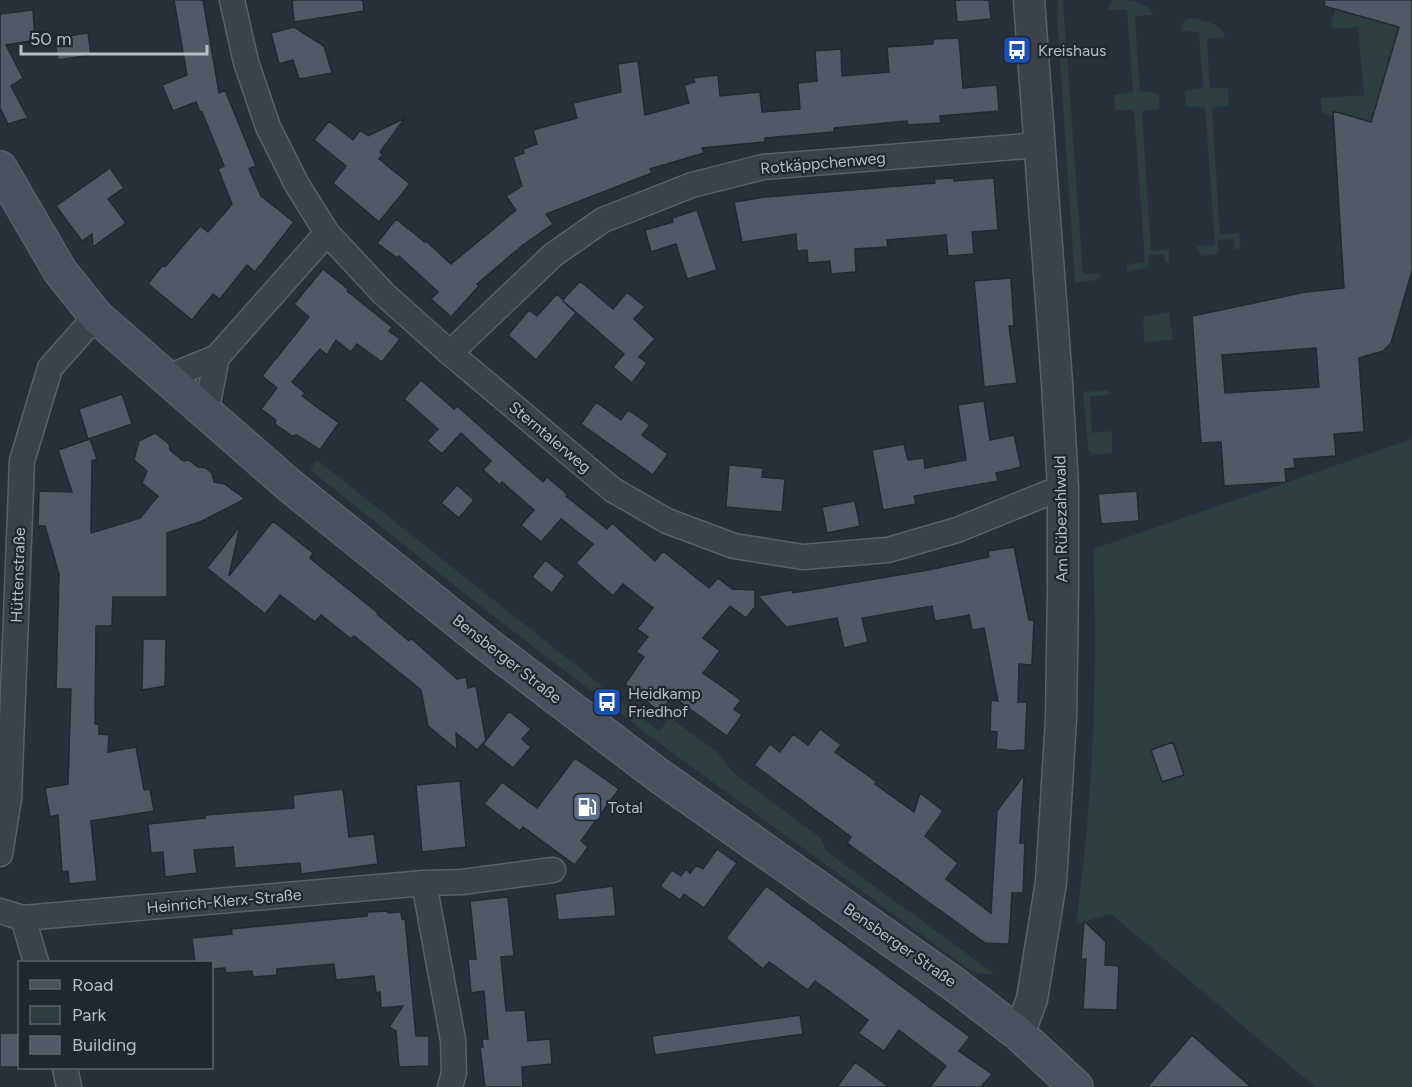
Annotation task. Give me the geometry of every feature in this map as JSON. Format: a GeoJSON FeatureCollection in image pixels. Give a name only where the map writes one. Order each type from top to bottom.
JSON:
{"type":"FeatureCollection","features":[{"type":"Feature","properties":{"kind":"main road","name":"Bensberger Straße"},"geometry":{"type":"LineString","coordinates":[[0,168],[60,271],[96,316],[316,507],[489,646],[658,775],[943,975],[1019,1034],[1076,1087]]}},
{"type":"Feature","properties":{"kind":"street","name":"Sterntalerweg"},"geometry":{"type":"LineString","coordinates":[[232,0],[246,62],[268,127],[296,183],[327,232],[384,294],[450,353],[613,490],[667,521],[734,546],[803,557],[888,550],[957,530],[1063,487]]}},
{"type":"Feature","properties":{"kind":"street","name":"Am Rübezahlwald"},"geometry":{"type":"LineString","coordinates":[[1019,1034],[1032,999],[1051,882],[1061,719],[1063,487],[1029,0]]}},
{"type":"Feature","properties":{"kind":"street","name":"Rotkäppchenweg"},"geometry":{"type":"LineString","coordinates":[[450,353],[561,249],[603,220],[692,185],[763,167],[1039,145]]}},
{"type":"Feature","properties":{"kind":"street"},"geometry":{"type":"LineString","coordinates":[[166,378],[217,357],[327,232]]}},
{"type":"Feature","properties":{"kind":"street","name":"Hüttenstraße"},"geometry":{"type":"LineString","coordinates":[[0,854],[9,798],[8,661],[22,461],[50,368],[96,316]]}},
{"type":"Feature","properties":{"kind":"street"},"geometry":{"type":"LineString","coordinates":[[206,412],[217,357]]}},
{"type":"Feature","properties":{"kind":"street","name":"Heinrich-Klerx-Straße"},"geometry":{"type":"LineString","coordinates":[[0,910],[23,918],[424,883],[462,882],[553,870]]}},
{"type":"Feature","properties":{"kind":"street"},"geometry":{"type":"LineString","coordinates":[[424,883],[453,1040],[454,1073],[450,1087]]}},
{"type":"Feature","properties":{"kind":"street"},"geometry":{"type":"LineString","coordinates":[[23,918],[35,961]]}},
{"type":"Feature","properties":{"kind":"street"},"geometry":{"type":"LineString","coordinates":[[65,1069],[69,1087]]}},
{"type":"Feature","properties":{"kind":"green space"},"geometry":{"type":"Polygon","coordinates":[[[1058,0],[1063,0],[1083,274],[1102,274],[1096,280],[1075,283],[1057,18],[1058,0]]]}},
{"type":"Feature","properties":{"kind":"green space"},"geometry":{"type":"Polygon","coordinates":[[[1112,0],[1142,4],[1153,15],[1136,16],[1135,18],[1140,91],[1159,93],[1159,109],[1142,111],[1151,251],[1169,249],[1169,262],[1165,263],[1164,254],[1148,255],[1148,267],[1127,272],[1127,265],[1145,262],[1134,112],[1133,110],[1115,110],[1114,95],[1133,92],[1127,10],[1108,10],[1112,0]]]}},
{"type":"Feature","properties":{"kind":"green space"},"geometry":{"type":"Polygon","coordinates":[[[1335,9],[1399,27],[1371,122],[1333,111],[1333,116],[1322,113],[1321,98],[1364,95],[1358,27],[1332,29],[1331,18],[1333,18],[1335,9]]]}},
{"type":"Feature","properties":{"kind":"green space"},"geometry":{"type":"Polygon","coordinates":[[[1189,18],[1216,25],[1225,37],[1207,39],[1210,88],[1228,88],[1229,105],[1212,108],[1220,235],[1239,233],[1241,248],[1235,250],[1233,239],[1218,240],[1218,254],[1200,256],[1197,246],[1215,245],[1205,108],[1186,106],[1185,91],[1203,88],[1199,32],[1181,31],[1183,22],[1189,18]]]}},
{"type":"Feature","properties":{"kind":"green space"},"geometry":{"type":"Polygon","coordinates":[[[1169,312],[1173,340],[1144,342],[1143,317],[1169,312]]]}},
{"type":"Feature","properties":{"kind":"green space"},"geometry":{"type":"Polygon","coordinates":[[[1109,390],[1109,395],[1090,396],[1092,433],[1112,431],[1112,453],[1092,455],[1088,449],[1083,392],[1109,390]]]}},
{"type":"Feature","properties":{"kind":"green space"},"geometry":{"type":"Polygon","coordinates":[[[1412,439],[1412,1087],[1315,1087],[1111,914],[1076,924],[1087,830],[1093,737],[1095,644],[1093,549],[1412,439]]]}},
{"type":"Feature","properties":{"kind":"green space"},"geometry":{"type":"Polygon","coordinates":[[[317,460],[659,731],[670,718],[716,751],[736,775],[821,838],[826,851],[995,974],[981,973],[967,968],[659,743],[470,598],[310,470],[317,460]]]}},
{"type":"Feature","properties":{"kind":"building"},"geometry":{"type":"Polygon","coordinates":[[[174,0],[203,0],[219,93],[225,90],[256,166],[249,169],[261,196],[294,222],[255,272],[247,265],[220,299],[213,294],[192,320],[148,284],[200,226],[208,232],[232,204],[218,169],[224,166],[202,112],[196,102],[173,111],[162,85],[187,75],[174,0]]]}},
{"type":"Feature","properties":{"kind":"building"},"geometry":{"type":"Polygon","coordinates":[[[292,0],[363,0],[364,11],[294,22],[292,0]]]}},
{"type":"Feature","properties":{"kind":"building"},"geometry":{"type":"Polygon","coordinates":[[[955,0],[989,0],[991,19],[957,22],[955,0]]]}},
{"type":"Feature","properties":{"kind":"building"},"geometry":{"type":"Polygon","coordinates":[[[1325,0],[1412,0],[1412,271],[1391,343],[1383,351],[1359,358],[1364,432],[1334,434],[1336,456],[1294,459],[1295,468],[1285,469],[1286,482],[1224,486],[1221,442],[1201,443],[1192,316],[1306,292],[1344,288],[1333,111],[1371,122],[1399,27],[1324,6],[1325,0]],[[1316,348],[1222,355],[1225,393],[1319,387],[1316,348]]]}},
{"type":"Feature","properties":{"kind":"building"},"geometry":{"type":"Polygon","coordinates":[[[33,10],[35,40],[6,45],[23,78],[11,86],[28,118],[8,124],[0,108],[0,14],[33,10]]]}},
{"type":"Feature","properties":{"kind":"building"},"geometry":{"type":"Polygon","coordinates":[[[294,27],[324,46],[332,73],[299,79],[293,60],[279,64],[271,33],[294,27]]]}},
{"type":"Feature","properties":{"kind":"building"},"geometry":{"type":"Polygon","coordinates":[[[88,33],[91,55],[58,60],[54,38],[88,33]]]}},
{"type":"Feature","properties":{"kind":"building"},"geometry":{"type":"Polygon","coordinates":[[[959,38],[963,88],[997,85],[999,111],[940,116],[941,123],[908,125],[907,121],[834,128],[834,132],[765,138],[765,142],[702,148],[704,153],[650,169],[652,173],[546,214],[553,224],[523,245],[477,284],[479,286],[451,317],[431,299],[438,292],[399,256],[397,258],[377,243],[396,219],[426,241],[451,264],[516,210],[506,196],[522,186],[513,157],[524,153],[523,149],[537,144],[533,130],[577,118],[573,103],[621,92],[618,64],[638,61],[645,115],[689,103],[684,85],[695,82],[693,78],[718,75],[720,96],[760,92],[762,112],[800,109],[798,83],[817,81],[815,51],[841,49],[842,76],[889,72],[887,47],[933,44],[933,39],[959,38]]]}},
{"type":"Feature","properties":{"kind":"building"},"geometry":{"type":"Polygon","coordinates":[[[405,118],[380,152],[383,154],[379,159],[410,184],[379,222],[333,183],[346,166],[314,140],[329,121],[353,140],[360,130],[368,136],[405,118]]]}},
{"type":"Feature","properties":{"kind":"building"},"geometry":{"type":"Polygon","coordinates":[[[110,168],[124,188],[108,199],[126,223],[93,247],[92,234],[82,241],[56,206],[110,168]]]}},
{"type":"Feature","properties":{"kind":"building"},"geometry":{"type":"Polygon","coordinates":[[[954,178],[954,181],[994,178],[998,230],[972,232],[974,254],[948,256],[946,235],[887,240],[888,247],[855,249],[856,272],[831,274],[830,261],[808,263],[807,250],[797,251],[796,234],[742,242],[734,202],[766,197],[935,183],[934,179],[954,178]]]}},
{"type":"Feature","properties":{"kind":"building"},"geometry":{"type":"Polygon","coordinates":[[[697,210],[717,270],[687,279],[676,244],[651,252],[645,230],[673,222],[672,218],[697,210]]]}},
{"type":"Feature","properties":{"kind":"building"},"geometry":{"type":"Polygon","coordinates":[[[323,269],[392,327],[389,331],[400,339],[382,362],[357,344],[351,352],[336,340],[327,355],[320,349],[292,382],[305,393],[302,396],[339,423],[320,450],[297,435],[292,436],[275,424],[276,420],[261,409],[277,388],[262,376],[309,317],[294,304],[323,269]]]}},
{"type":"Feature","properties":{"kind":"building"},"geometry":{"type":"Polygon","coordinates":[[[1011,278],[1014,326],[1009,326],[1017,383],[984,387],[974,281],[1011,278]]]}},
{"type":"Feature","properties":{"kind":"building"},"geometry":{"type":"Polygon","coordinates":[[[580,281],[613,309],[627,292],[645,307],[634,319],[655,339],[639,357],[647,363],[632,383],[613,367],[624,354],[563,301],[576,313],[536,360],[508,335],[529,310],[537,316],[557,294],[563,300],[580,281]]]}},
{"type":"Feature","properties":{"kind":"building"},"geometry":{"type":"Polygon","coordinates":[[[421,380],[454,409],[457,406],[543,482],[547,477],[567,494],[566,496],[607,529],[612,523],[655,561],[663,551],[709,588],[718,578],[732,589],[755,590],[755,607],[746,618],[730,606],[703,638],[720,651],[703,673],[741,700],[734,709],[742,715],[727,736],[672,696],[660,712],[625,684],[644,657],[636,652],[648,637],[637,629],[653,608],[623,584],[613,596],[576,563],[593,544],[561,519],[541,542],[521,525],[534,510],[502,482],[500,485],[483,470],[491,461],[461,433],[442,454],[427,441],[438,429],[404,399],[421,380]]]}},
{"type":"Feature","properties":{"kind":"building"},"geometry":{"type":"Polygon","coordinates":[[[122,394],[132,424],[88,439],[79,409],[122,394]]]}},
{"type":"Feature","properties":{"kind":"building"},"geometry":{"type":"Polygon","coordinates":[[[984,401],[990,440],[1014,435],[1021,467],[996,473],[998,481],[914,496],[916,504],[883,510],[872,450],[904,444],[908,460],[924,458],[925,468],[966,460],[958,405],[984,401]]]}},
{"type":"Feature","properties":{"kind":"building"},"geometry":{"type":"Polygon","coordinates":[[[596,402],[621,420],[628,410],[650,425],[642,435],[668,454],[653,475],[581,424],[596,402]]]}},
{"type":"Feature","properties":{"kind":"building"},"geometry":{"type":"Polygon","coordinates":[[[155,433],[169,444],[170,450],[183,461],[189,460],[198,467],[206,468],[212,473],[214,482],[225,484],[245,499],[200,522],[167,533],[167,597],[113,597],[112,626],[96,626],[95,724],[99,724],[99,734],[109,735],[108,752],[136,747],[144,790],[150,789],[154,811],[91,821],[97,881],[69,884],[68,871],[62,872],[58,815],[50,817],[45,788],[68,784],[71,689],[56,689],[59,574],[45,526],[38,526],[39,491],[72,492],[58,450],[90,439],[97,459],[92,461],[91,533],[140,518],[158,496],[142,483],[147,471],[134,460],[139,441],[155,433]]]}},
{"type":"Feature","properties":{"kind":"building"},"geometry":{"type":"Polygon","coordinates":[[[729,465],[763,468],[762,477],[785,479],[782,512],[726,507],[729,465]]]}},
{"type":"Feature","properties":{"kind":"building"},"geometry":{"type":"Polygon","coordinates":[[[457,485],[474,500],[459,518],[441,503],[457,485]]]}},
{"type":"Feature","properties":{"kind":"building"},"geometry":{"type":"Polygon","coordinates":[[[1137,491],[1139,521],[1101,524],[1098,494],[1137,491]]]}},
{"type":"Feature","properties":{"kind":"building"},"geometry":{"type":"Polygon","coordinates":[[[855,501],[860,526],[827,533],[822,507],[855,501]]]}},
{"type":"Feature","properties":{"kind":"building"},"geometry":{"type":"Polygon","coordinates":[[[273,521],[313,553],[310,558],[409,641],[411,638],[457,679],[466,677],[468,688],[476,686],[486,740],[477,750],[456,733],[457,750],[428,726],[421,690],[354,636],[351,639],[321,615],[315,622],[280,595],[265,614],[207,568],[240,526],[229,576],[273,521]]]}},
{"type":"Feature","properties":{"kind":"building"},"geometry":{"type":"Polygon","coordinates":[[[1014,547],[1029,620],[1034,620],[1032,665],[1019,664],[1018,702],[1027,702],[1025,750],[996,749],[997,732],[990,731],[991,700],[998,701],[984,628],[972,630],[969,615],[935,621],[932,606],[862,618],[868,642],[844,648],[837,618],[786,627],[758,596],[792,590],[793,593],[928,570],[989,557],[988,551],[1014,547]]]}},
{"type":"Feature","properties":{"kind":"building"},"geometry":{"type":"Polygon","coordinates":[[[545,560],[565,576],[552,593],[532,577],[545,560]]]}},
{"type":"Feature","properties":{"kind":"building"},"geometry":{"type":"Polygon","coordinates":[[[143,639],[166,639],[165,686],[142,690],[143,639]]]}},
{"type":"Feature","properties":{"kind":"building"},"geometry":{"type":"Polygon","coordinates":[[[509,711],[531,729],[522,739],[531,747],[513,768],[483,744],[509,711]]]}},
{"type":"Feature","properties":{"kind":"building"},"geometry":{"type":"Polygon","coordinates":[[[820,729],[841,745],[835,752],[914,812],[920,793],[943,811],[925,836],[958,863],[946,879],[991,913],[997,811],[1024,775],[1020,843],[1025,843],[1023,893],[1012,893],[1009,944],[985,943],[847,843],[851,837],[754,765],[770,744],[780,752],[793,734],[808,745],[820,729]]]}},
{"type":"Feature","properties":{"kind":"building"},"geometry":{"type":"Polygon","coordinates":[[[1173,742],[1184,775],[1162,782],[1151,750],[1173,742]]]}},
{"type":"Feature","properties":{"kind":"building"},"geometry":{"type":"Polygon","coordinates":[[[575,758],[619,789],[581,841],[588,847],[575,865],[523,827],[520,831],[484,804],[502,782],[537,808],[575,758]]]}},
{"type":"Feature","properties":{"kind":"building"},"geometry":{"type":"Polygon","coordinates":[[[460,781],[466,847],[422,852],[416,785],[460,781]]]}},
{"type":"Feature","properties":{"kind":"building"},"geometry":{"type":"Polygon","coordinates":[[[343,789],[349,837],[374,834],[378,864],[301,874],[300,863],[235,868],[233,847],[194,850],[197,873],[165,877],[163,852],[151,853],[148,824],[205,818],[205,815],[294,808],[293,795],[343,789]]]}},
{"type":"Feature","properties":{"kind":"building"},"geometry":{"type":"Polygon","coordinates":[[[717,849],[737,863],[704,908],[684,894],[680,900],[660,886],[672,870],[681,876],[686,869],[690,873],[696,865],[703,869],[717,849]]]}},
{"type":"Feature","properties":{"kind":"building"},"geometry":{"type":"Polygon","coordinates":[[[613,886],[616,916],[558,920],[555,894],[613,886]]]}},
{"type":"Feature","properties":{"kind":"building"},"geometry":{"type":"Polygon","coordinates":[[[766,886],[970,1037],[959,1051],[992,1074],[981,1087],[930,1087],[946,1066],[899,1030],[884,1051],[858,1033],[868,1020],[815,981],[808,990],[769,962],[763,969],[726,938],[766,886]]]}},
{"type":"Feature","properties":{"kind":"building"},"geometry":{"type":"Polygon","coordinates":[[[508,897],[514,956],[501,957],[506,1011],[525,1010],[528,1041],[550,1039],[552,1064],[522,1067],[523,1087],[485,1087],[480,1047],[483,1047],[482,1039],[488,1039],[484,991],[471,993],[468,959],[476,959],[470,901],[508,897]]]}},
{"type":"Feature","properties":{"kind":"building"},"geometry":{"type":"Polygon","coordinates":[[[367,912],[401,912],[402,919],[405,918],[416,1036],[429,1036],[429,1066],[399,1067],[396,1031],[389,1027],[403,1006],[381,1008],[380,992],[376,993],[374,976],[336,980],[334,964],[277,969],[277,975],[253,977],[252,971],[226,973],[225,968],[213,969],[213,961],[195,961],[192,938],[232,934],[231,929],[367,916],[367,912]]]}},
{"type":"Feature","properties":{"kind":"building"},"geometry":{"type":"Polygon","coordinates":[[[1084,921],[1106,942],[1105,965],[1119,966],[1117,1010],[1083,1009],[1086,959],[1081,959],[1084,921]]]}},
{"type":"Feature","properties":{"kind":"building"},"geometry":{"type":"Polygon","coordinates":[[[800,1015],[803,1034],[655,1055],[652,1036],[800,1015]]]}},
{"type":"Feature","properties":{"kind":"building"},"geometry":{"type":"Polygon","coordinates":[[[0,1033],[18,1033],[18,1067],[0,1067],[0,1033]]]}},
{"type":"Feature","properties":{"kind":"building"},"geometry":{"type":"Polygon","coordinates":[[[1192,1035],[1251,1087],[1147,1087],[1192,1035]]]}},
{"type":"Feature","properties":{"kind":"building"},"geometry":{"type":"Polygon","coordinates":[[[855,1062],[889,1087],[837,1087],[855,1062]]]}},
{"type":"Feature","properties":{"kind":"place","name":"Kreishaus"},"geometry":{"type":"Point","coordinates":[1017,50]}},
{"type":"Feature","properties":{"kind":"place","name":"Heidkamp Friedhof"},"geometry":{"type":"Point","coordinates":[607,702]}},
{"type":"Feature","properties":{"kind":"place","name":"Total"},"geometry":{"type":"Point","coordinates":[587,807]}}]}
